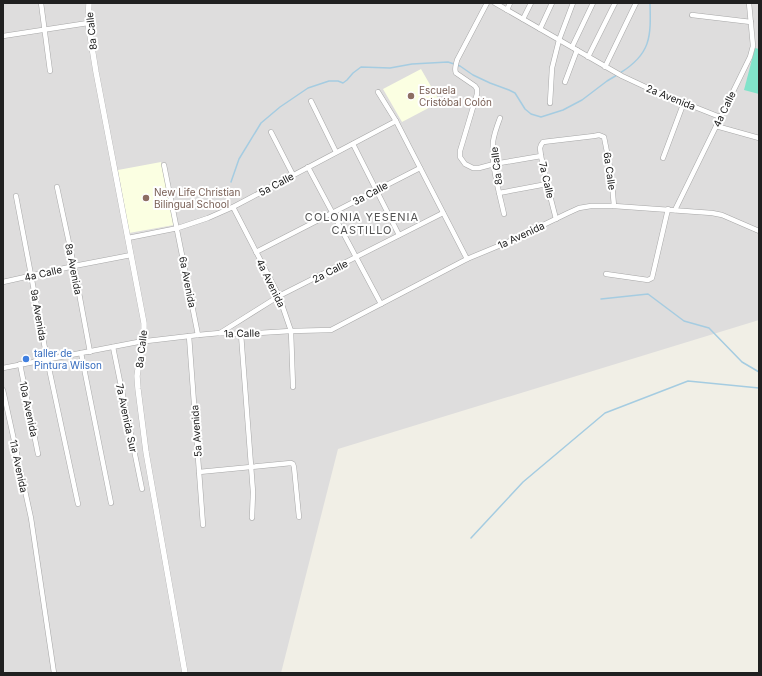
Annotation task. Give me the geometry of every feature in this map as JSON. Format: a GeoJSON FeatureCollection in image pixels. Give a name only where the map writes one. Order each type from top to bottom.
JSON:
{"type":"FeatureCollection","features":[{"type":"Feature","properties":{"kind":"street"},"geometry":{"type":"LineString","coordinates":[[41,3],[50,71]]}},
{"type":"Feature","properties":{"kind":"street","name":"8a Calle"},"geometry":{"type":"LineString","coordinates":[[89,3],[88,23],[96,72],[144,322],[137,376],[139,396],[146,452],[185,673]]}},
{"type":"Feature","properties":{"kind":"street"},"geometry":{"type":"LineString","coordinates":[[487,3],[457,60],[455,68],[456,74],[475,86],[477,89],[477,94],[460,150],[460,157],[465,164],[473,168],[479,168],[541,156]]}},
{"type":"Feature","properties":{"kind":"street","name":"2a Avenida"},"geometry":{"type":"LineString","coordinates":[[495,3],[612,71],[652,90],[720,118]]}},
{"type":"Feature","properties":{"kind":"street"},"geometry":{"type":"LineString","coordinates":[[507,10],[510,3]]}},
{"type":"Feature","properties":{"kind":"street"},"geometry":{"type":"LineString","coordinates":[[523,19],[531,3]]}},
{"type":"Feature","properties":{"kind":"street"},"geometry":{"type":"LineString","coordinates":[[540,29],[552,3]]}},
{"type":"Feature","properties":{"kind":"street"},"geometry":{"type":"LineString","coordinates":[[550,103],[552,68],[559,40],[574,3]]}},
{"type":"Feature","properties":{"kind":"street"},"geometry":{"type":"LineString","coordinates":[[572,47],[593,3]]}},
{"type":"Feature","properties":{"kind":"street"},"geometry":{"type":"LineString","coordinates":[[588,57],[615,3]]}},
{"type":"Feature","properties":{"kind":"street"},"geometry":{"type":"LineString","coordinates":[[605,67],[636,3]]}},
{"type":"Feature","properties":{"kind":"street","name":"4a Calle"},"geometry":{"type":"LineString","coordinates":[[675,210],[752,52],[753,41],[749,3]]}},
{"type":"Feature","properties":{"kind":"street"},"geometry":{"type":"LineString","coordinates":[[692,15],[751,22]]}},
{"type":"Feature","properties":{"kind":"street"},"geometry":{"type":"LineString","coordinates":[[3,36],[88,23]]}},
{"type":"Feature","properties":{"kind":"street"},"geometry":{"type":"LineString","coordinates":[[565,82],[576,50]]}},
{"type":"Feature","properties":{"kind":"street"},"geometry":{"type":"LineString","coordinates":[[378,92],[396,121],[467,259]]}},
{"type":"Feature","properties":{"kind":"street"},"geometry":{"type":"LineString","coordinates":[[311,101],[336,152]]}},
{"type":"Feature","properties":{"kind":"street"},"geometry":{"type":"LineString","coordinates":[[663,158],[684,102]]}},
{"type":"Feature","properties":{"kind":"street","name":"8a Calle"},"geometry":{"type":"LineString","coordinates":[[500,118],[494,134],[493,144],[494,164],[504,214]]}},
{"type":"Feature","properties":{"kind":"street","name":"5a Calle"},"geometry":{"type":"LineString","coordinates":[[128,238],[178,228],[208,218],[233,207],[396,121]]}},
{"type":"Feature","properties":{"kind":"street"},"geometry":{"type":"LineString","coordinates":[[716,126],[759,138]]}},
{"type":"Feature","properties":{"kind":"street"},"geometry":{"type":"LineString","coordinates":[[271,132],[293,175]]}},
{"type":"Feature","properties":{"kind":"street","name":"6a Calle"},"geometry":{"type":"LineString","coordinates":[[543,142],[599,135],[604,137],[611,172],[614,206]]}},
{"type":"Feature","properties":{"kind":"street","name":"7a Calle"},"geometry":{"type":"LineString","coordinates":[[543,142],[540,148],[541,156],[546,184],[556,219]]}},
{"type":"Feature","properties":{"kind":"street"},"geometry":{"type":"LineString","coordinates":[[353,144],[399,235]]}},
{"type":"Feature","properties":{"kind":"street"},"geometry":{"type":"LineString","coordinates":[[164,165],[178,228]]}},
{"type":"Feature","properties":{"kind":"street"},"geometry":{"type":"LineString","coordinates":[[308,167],[381,304]]}},
{"type":"Feature","properties":{"kind":"street","name":"3a Calle"},"geometry":{"type":"LineString","coordinates":[[256,252],[420,168]]}},
{"type":"Feature","properties":{"kind":"street"},"geometry":{"type":"LineString","coordinates":[[499,193],[546,184]]}},
{"type":"Feature","properties":{"kind":"street","name":"8a Avenida"},"geometry":{"type":"LineString","coordinates":[[57,187],[90,352]]}},
{"type":"Feature","properties":{"kind":"street","name":"9a Avenida"},"geometry":{"type":"LineString","coordinates":[[16,196],[47,359],[78,504]]}},
{"type":"Feature","properties":{"kind":"street","name":"1a Avenida"},"geometry":{"type":"LineString","coordinates":[[467,259],[508,242],[582,207],[591,206],[614,206],[717,214],[759,231]]}},
{"type":"Feature","properties":{"kind":"street","name":"4a Avenida"},"geometry":{"type":"LineString","coordinates":[[233,207],[279,296],[291,331],[293,388]]}},
{"type":"Feature","properties":{"kind":"street"},"geometry":{"type":"LineString","coordinates":[[606,274],[648,280],[652,278],[668,210]]}},
{"type":"Feature","properties":{"kind":"street","name":"2a Calle"},"geometry":{"type":"LineString","coordinates":[[220,333],[279,296],[443,214]]}},
{"type":"Feature","properties":{"kind":"street","name":"6a Avenida"},"geometry":{"type":"LineString","coordinates":[[178,228],[198,335]]}},
{"type":"Feature","properties":{"kind":"street","name":"4a Calle"},"geometry":{"type":"LineString","coordinates":[[3,282],[131,255]]}},
{"type":"Feature","properties":{"kind":"street","name":"1a Calle"},"geometry":{"type":"LineString","coordinates":[[3,368],[142,342],[189,336],[220,333],[241,334],[331,330],[467,259]]}},
{"type":"Feature","properties":{"kind":"street"},"geometry":{"type":"LineString","coordinates":[[241,334],[253,501],[252,518]]}},
{"type":"Feature","properties":{"kind":"street","name":"5a Avenida"},"geometry":{"type":"LineString","coordinates":[[189,336],[203,525]]}},
{"type":"Feature","properties":{"kind":"street","name":"7a Avenida Sur"},"geometry":{"type":"LineString","coordinates":[[113,347],[142,489]]}},
{"type":"Feature","properties":{"kind":"street"},"geometry":{"type":"LineString","coordinates":[[81,353],[111,503]]}},
{"type":"Feature","properties":{"kind":"street","name":"10a Avenida"},"geometry":{"type":"LineString","coordinates":[[20,364],[38,454]]}},
{"type":"Feature","properties":{"kind":"street","name":"11a Avenida"},"geometry":{"type":"LineString","coordinates":[[3,390],[31,518],[54,673]]}},
{"type":"Feature","properties":{"kind":"street"},"geometry":{"type":"LineString","coordinates":[[199,472],[291,463],[294,467],[299,517]]}},
{"type":"Feature","properties":{"kind":"shaded area"},"geometry":{"type":"Polygon","coordinates":[[[3,3],[759,3],[759,320],[338,449],[281,673],[3,673],[3,3]]]}},
{"type":"Feature","properties":{"kind":"shaded area","name":"Escuela Cristóbal Colón"},"geometry":{"type":"Polygon","coordinates":[[[421,69],[440,102],[402,122],[383,89],[421,69]]]}},
{"type":"Feature","properties":{"kind":"shaded area","name":"New Life Christian Bilingual School"},"geometry":{"type":"Polygon","coordinates":[[[161,162],[174,225],[129,233],[118,170],[161,162]]]}},
{"type":"Feature","properties":{"kind":"green space"},"geometry":{"type":"Polygon","coordinates":[[[755,48],[759,49],[759,94],[744,90],[755,48]]]}},
{"type":"Feature","properties":{"kind":"waterway"},"geometry":{"type":"LineString","coordinates":[[620,73],[638,59],[647,44],[650,26],[650,3]]}},
{"type":"Feature","properties":{"kind":"waterway"},"geometry":{"type":"LineString","coordinates":[[231,182],[239,159],[261,123],[280,107],[308,88],[329,81],[338,81],[343,83],[361,67],[390,68],[412,64],[448,62],[460,66],[473,75],[490,83],[515,93],[525,109],[531,114],[541,117],[563,110],[582,100],[617,75]]}},
{"type":"Feature","properties":{"kind":"waterway"},"geometry":{"type":"LineString","coordinates":[[601,299],[648,294],[684,321],[709,328],[742,362],[759,372]]}},
{"type":"Feature","properties":{"kind":"waterway"},"geometry":{"type":"LineString","coordinates":[[471,538],[523,482],[605,413],[688,381],[759,388]]}},
{"type":"Feature","properties":{"kind":"place","name":"Escuela Cristóbal Colón"},"geometry":{"type":"Point","coordinates":[411,96]}},
{"type":"Feature","properties":{"kind":"place","name":"New Life Christian Bilingual School"},"geometry":{"type":"Point","coordinates":[146,198]}},
{"type":"Feature","properties":{"kind":"place","name":"taller de Pintura Wilson"},"geometry":{"type":"Point","coordinates":[26,359]}},
{"type":"Feature","properties":{"kind":"district","name":"COLONIA YESENIA CASTILLO"},"geometry":{"type":"Point","coordinates":[362,223]}}]}
